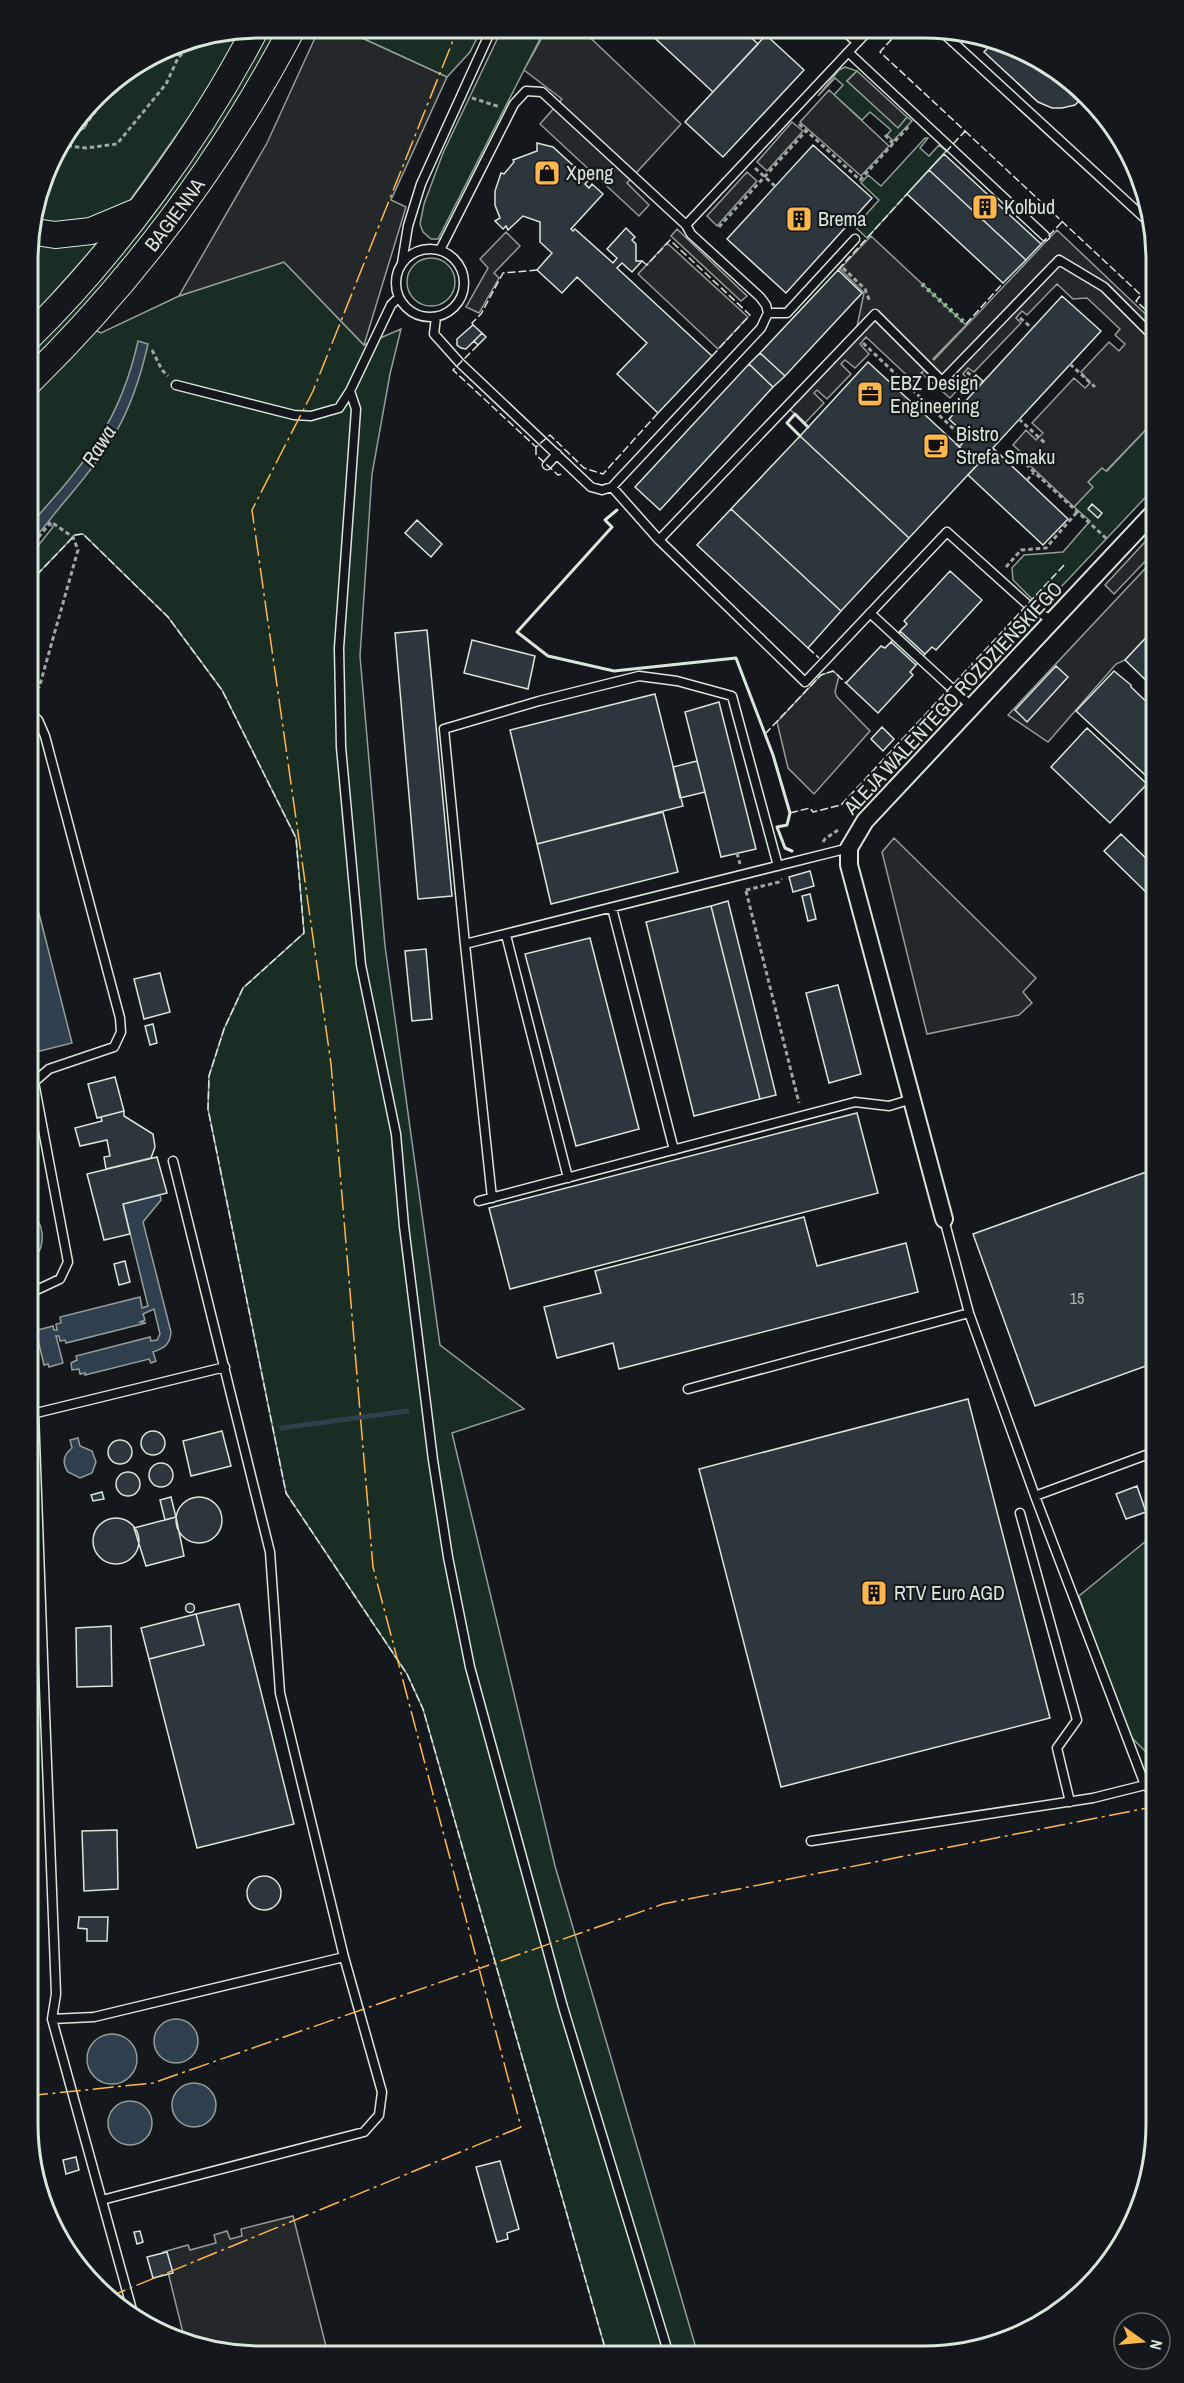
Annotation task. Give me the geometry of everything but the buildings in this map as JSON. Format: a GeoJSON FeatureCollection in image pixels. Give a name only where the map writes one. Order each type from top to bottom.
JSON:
{"type":"FeatureCollection","features":[{"type":"Feature","properties":{"kind":"main road","name":"BAGIENNA"},"geometry":{"type":"LineString","coordinates":[[38,327],[91,269],[137,212],[208,110],[250,38]]}},
{"type":"Feature","properties":{"kind":"main road","name":"BAGIENNA"},"geometry":{"type":"LineString","coordinates":[[38,373],[98,311],[173,217],[237,126],[286,38]]}},
{"type":"Feature","properties":{"kind":"main road"},"geometry":{"type":"LineString","coordinates":[[39,233],[55,235],[91,231],[137,212]]}},
{"type":"Feature","properties":{"kind":"street","name":"ALEJA WALENTEGO ROŹDZIEŃSKIEGO"},"geometry":{"type":"LineString","coordinates":[[849,848],[865,821],[1146,521]]}},
{"type":"Feature","properties":{"kind":"street"},"geometry":{"type":"LineString","coordinates":[[849,848],[849,865],[944,1219]]}},
{"type":"Feature","properties":{"kind":"lane"},"geometry":{"type":"LineString","coordinates":[[402,263],[419,251],[440,250],[450,255],[463,274],[462,296],[456,306],[436,317],[414,313],[399,297],[396,285],[397,274],[402,263],[408,226],[421,184],[487,38]]}},
{"type":"Feature","properties":{"kind":"lane"},"geometry":{"type":"LineString","coordinates":[[852,38],[857,42]]}},
{"type":"Feature","properties":{"kind":"lane"},"geometry":{"type":"LineString","coordinates":[[686,225],[861,38]]}},
{"type":"Feature","properties":{"kind":"lane"},"geometry":{"type":"LineString","coordinates":[[949,39],[1142,216]]}},
{"type":"Feature","properties":{"kind":"lane"},"geometry":{"type":"LineString","coordinates":[[848,52],[1044,236]]}},
{"type":"Feature","properties":{"kind":"lane"},"geometry":{"type":"LineString","coordinates":[[436,317],[434,334],[460,363],[591,486],[602,490],[612,487],[761,328],[768,313],[760,297],[542,92],[526,91],[511,110],[440,250]]}},
{"type":"Feature","properties":{"kind":"lane"},"geometry":{"type":"LineString","coordinates":[[768,313],[786,313],[855,239]]}},
{"type":"Feature","properties":{"kind":"lane"},"geometry":{"type":"LineString","coordinates":[[659,540],[875,315],[942,381],[1059,260],[1104,287],[1146,329]]}},
{"type":"Feature","properties":{"kind":"lane"},"geometry":{"type":"LineString","coordinates":[[176,385],[294,415],[311,416],[339,408],[350,391],[391,305],[399,297]]}},
{"type":"Feature","properties":{"kind":"lane"},"geometry":{"type":"LineString","coordinates":[[350,391],[356,409],[339,648],[341,747],[347,825],[361,965],[396,1134],[404,1226],[433,1460],[448,1557],[470,1667],[553,1973],[666,2346]]}},
{"type":"Feature","properties":{"kind":"lane"},"geometry":{"type":"LineString","coordinates":[[547,465],[557,454]]}},
{"type":"Feature","properties":{"kind":"lane"},"geometry":{"type":"LineString","coordinates":[[612,487],[659,540],[804,682],[947,532],[1027,604],[1052,621]]}},
{"type":"Feature","properties":{"kind":"lane"},"geometry":{"type":"LineString","coordinates":[[870,613],[972,707]]}},
{"type":"Feature","properties":{"kind":"lane"},"geometry":{"type":"LineString","coordinates":[[492,1198],[444,729],[539,701],[639,676],[677,681],[732,696],[778,866]]}},
{"type":"Feature","properties":{"kind":"lane"},"geometry":{"type":"LineString","coordinates":[[38,720],[48,747],[120,1018],[121,1032],[114,1047],[49,1069],[38,1079]]}},
{"type":"Feature","properties":{"kind":"lane"},"geometry":{"type":"LineString","coordinates":[[465,944],[849,848]]}},
{"type":"Feature","properties":{"kind":"lane"},"geometry":{"type":"LineString","coordinates":[[612,908],[674,1150]]}},
{"type":"Feature","properties":{"kind":"lane"},"geometry":{"type":"LineString","coordinates":[[506,934],[568,1178]]}},
{"type":"Feature","properties":{"kind":"lane"},"geometry":{"type":"LineString","coordinates":[[479,1201],[855,1102],[889,1106],[912,1099]]}},
{"type":"Feature","properties":{"kind":"lane"},"geometry":{"type":"LineString","coordinates":[[38,1105],[68,1262],[60,1279],[38,1289]]}},
{"type":"Feature","properties":{"kind":"lane"},"geometry":{"type":"LineString","coordinates":[[102,2200],[364,2132],[379,2115],[382,2092],[344,1957],[280,1693],[270,1552],[173,1161]]}},
{"type":"Feature","properties":{"kind":"lane"},"geometry":{"type":"LineString","coordinates":[[811,1841],[1070,1802],[1145,1785],[1035,1496],[969,1313],[944,1219]]}},
{"type":"Feature","properties":{"kind":"lane"},"geometry":{"type":"LineString","coordinates":[[688,1389],[969,1313]]}},
{"type":"Feature","properties":{"kind":"lane"},"geometry":{"type":"LineString","coordinates":[[38,1412],[225,1367]]}},
{"type":"Feature","properties":{"kind":"lane"},"geometry":{"type":"LineString","coordinates":[[1035,1496],[1146,1455]]}},
{"type":"Feature","properties":{"kind":"lane"},"geometry":{"type":"LineString","coordinates":[[1020,1513],[1077,1720],[1057,1748],[1070,1802]]}},
{"type":"Feature","properties":{"kind":"lane"},"geometry":{"type":"LineString","coordinates":[[38,1576],[56,1994],[52,2019],[131,2304]]}},
{"type":"Feature","properties":{"kind":"lane"},"geometry":{"type":"LineString","coordinates":[[52,2019],[94,2017],[344,1957]]}},
{"type":"Feature","properties":{"kind":"path"},"geometry":{"type":"LineString","coordinates":[[178,58],[186,50]]}},
{"type":"Feature","properties":{"kind":"path"},"geometry":{"type":"LineString","coordinates":[[68,146],[86,148],[117,144],[166,84],[179,52]]}},
{"type":"Feature","properties":{"kind":"path"},"geometry":{"type":"LineString","coordinates":[[460,94],[511,110]]}},
{"type":"Feature","properties":{"kind":"path"},"geometry":{"type":"LineString","coordinates":[[79,130],[103,101]]}},
{"type":"Feature","properties":{"kind":"path"},"geometry":{"type":"LineString","coordinates":[[789,115],[860,180],[918,117]]}},
{"type":"Feature","properties":{"kind":"path"},"geometry":{"type":"LineString","coordinates":[[719,227],[806,131]]}},
{"type":"Feature","properties":{"kind":"path"},"geometry":{"type":"LineString","coordinates":[[885,135],[894,144]]}},
{"type":"Feature","properties":{"kind":"path"},"geometry":{"type":"LineString","coordinates":[[747,160],[775,186]]}},
{"type":"Feature","properties":{"kind":"path"},"geometry":{"type":"LineString","coordinates":[[835,261],[865,289],[875,315]]}},
{"type":"Feature","properties":{"kind":"path"},"geometry":{"type":"LineString","coordinates":[[1025,322],[1032,328]]}},
{"type":"Feature","properties":{"kind":"path"},"geometry":{"type":"LineString","coordinates":[[855,336],[960,435],[954,442]]}},
{"type":"Feature","properties":{"kind":"path"},"geometry":{"type":"LineString","coordinates":[[152,350],[162,370],[176,385]]}},
{"type":"Feature","properties":{"kind":"path"},"geometry":{"type":"LineString","coordinates":[[1070,364],[1095,387]]}},
{"type":"Feature","properties":{"kind":"path"},"geometry":{"type":"LineString","coordinates":[[966,371],[974,378]]}},
{"type":"Feature","properties":{"kind":"path"},"geometry":{"type":"LineString","coordinates":[[890,382],[897,375]]}},
{"type":"Feature","properties":{"kind":"path"},"geometry":{"type":"LineString","coordinates":[[914,405],[921,398]]}},
{"type":"Feature","properties":{"kind":"path"},"geometry":{"type":"LineString","coordinates":[[1019,419],[1045,443]]}},
{"type":"Feature","properties":{"kind":"path"},"geometry":{"type":"LineString","coordinates":[[1009,449],[1108,541]]}},
{"type":"Feature","properties":{"kind":"path"},"geometry":{"type":"LineString","coordinates":[[1027,480],[1034,472]]}},
{"type":"Feature","properties":{"kind":"path"},"geometry":{"type":"LineString","coordinates":[[997,577],[1021,550],[1046,548],[1077,512]]}},
{"type":"Feature","properties":{"kind":"path"},"geometry":{"type":"LineString","coordinates":[[38,538],[51,522],[73,537],[78,550],[39,690],[38,720]]}},
{"type":"Feature","properties":{"kind":"path"},"geometry":{"type":"LineString","coordinates":[[737,853],[802,1116]]}},
{"type":"Feature","properties":{"kind":"green space"},"geometry":{"type":"Polygon","coordinates":[[[238,38],[197,106],[125,205],[79,223],[41,222],[49,188],[60,161],[78,131],[85,128],[90,116],[102,102],[148,67],[188,49],[238,38]]]}},
{"type":"Feature","properties":{"kind":"green space"},"geometry":{"type":"Polygon","coordinates":[[[263,38],[274,38],[216,137],[129,257],[38,356],[38,342],[54,326],[250,62],[263,38]]]}},
{"type":"Feature","properties":{"kind":"green space"},"geometry":{"type":"Polygon","coordinates":[[[362,38],[477,38],[470,52],[447,77],[362,38]]]}},
{"type":"Feature","properties":{"kind":"green space"},"geometry":{"type":"Polygon","coordinates":[[[498,38],[540,38],[438,239],[431,239],[423,232],[420,224],[424,204],[443,153],[498,38]]]}},
{"type":"Feature","properties":{"kind":"green space"},"geometry":{"type":"Polygon","coordinates":[[[845,67],[857,71],[847,81],[898,127],[907,117],[912,121],[893,141],[887,135],[891,130],[870,112],[862,120],[834,95],[843,85],[835,78],[818,96],[839,70],[845,67]]]}},
{"type":"Feature","properties":{"kind":"green space"},"geometry":{"type":"Polygon","coordinates":[[[925,138],[928,138],[920,148],[929,156],[939,145],[946,151],[867,238],[855,227],[879,200],[861,183],[868,175],[881,186],[925,138]]]}},
{"type":"Feature","properties":{"kind":"green space"},"geometry":{"type":"Polygon","coordinates":[[[38,239],[101,239],[38,310],[38,239]]]}},
{"type":"Feature","properties":{"kind":"green space"},"geometry":{"type":"Polygon","coordinates":[[[426,258],[436,258],[448,265],[455,277],[455,287],[448,299],[436,306],[426,306],[411,295],[407,287],[407,277],[418,262],[426,258]]]}},
{"type":"Feature","properties":{"kind":"green space"},"geometry":{"type":"Polygon","coordinates":[[[284,262],[364,345],[401,329],[390,374],[372,474],[360,656],[385,946],[440,1345],[524,1409],[452,1433],[555,1866],[695,2346],[604,2346],[423,1709],[407,1674],[286,1493],[208,1109],[209,1076],[224,1029],[243,988],[304,933],[296,838],[222,690],[168,617],[83,534],[75,535],[38,574],[38,546],[53,527],[38,515],[38,388],[95,330],[101,333],[179,296],[284,262]]]}},
{"type":"Feature","properties":{"kind":"green space"},"geometry":{"type":"Polygon","coordinates":[[[1146,430],[1146,497],[1046,603],[1032,599],[1013,580],[1012,568],[1024,555],[1063,552],[1090,521],[1074,507],[1092,487],[1088,482],[1102,467],[1107,471],[1146,430]]]}},
{"type":"Feature","properties":{"kind":"green space"},"geometry":{"type":"Polygon","coordinates":[[[1146,1541],[1146,1752],[1124,1730],[1079,1596],[1146,1541]]]}},
{"type":"Feature","properties":{"kind":"shaded area"},"geometry":{"type":"Polygon","coordinates":[[[315,38],[362,38],[447,77],[391,200],[406,207],[364,345],[284,262],[179,296],[267,143],[315,38]]]}},
{"type":"Feature","properties":{"kind":"shaded area"},"geometry":{"type":"Polygon","coordinates":[[[542,38],[590,38],[681,124],[627,183],[649,205],[639,216],[540,124],[562,99],[524,70],[542,38]]]}},
{"type":"Feature","properties":{"kind":"shaded area"},"geometry":{"type":"Polygon","coordinates":[[[857,71],[907,117],[898,128],[847,81],[857,71]]]}},
{"type":"Feature","properties":{"kind":"shaded area"},"geometry":{"type":"Polygon","coordinates":[[[829,90],[889,146],[861,176],[800,122],[829,90]]]}},
{"type":"Feature","properties":{"kind":"shaded area"},"geometry":{"type":"Polygon","coordinates":[[[792,122],[803,131],[767,171],[757,162],[792,122]]]}},
{"type":"Feature","properties":{"kind":"shaded area"},"geometry":{"type":"Polygon","coordinates":[[[747,172],[757,181],[717,226],[707,216],[747,172]]]}},
{"type":"Feature","properties":{"kind":"shaded area"},"geometry":{"type":"Polygon","coordinates":[[[677,229],[747,296],[741,301],[671,236],[677,229]]]}},
{"type":"Feature","properties":{"kind":"shaded area"},"geometry":{"type":"Polygon","coordinates":[[[1057,230],[1146,315],[1146,429],[1106,471],[1102,468],[1088,482],[1093,487],[1074,507],[1021,457],[1023,454],[1013,445],[1026,430],[1036,440],[1043,433],[1032,423],[1074,378],[1085,388],[1090,383],[1081,372],[1109,342],[1119,351],[1125,344],[1115,335],[1120,329],[1087,298],[1073,299],[1057,284],[1027,315],[1022,311],[1016,318],[1021,323],[974,372],[968,368],[963,374],[968,379],[950,398],[922,374],[923,371],[913,381],[866,337],[860,344],[869,354],[855,368],[845,360],[841,364],[851,374],[827,399],[817,390],[814,393],[824,403],[805,423],[787,407],[855,336],[864,293],[840,269],[871,236],[966,325],[934,360],[1057,230]]]}},
{"type":"Feature","properties":{"kind":"shaded area"},"geometry":{"type":"Polygon","coordinates":[[[506,232],[520,246],[494,273],[499,278],[479,313],[466,307],[488,268],[480,259],[506,232]]]}},
{"type":"Feature","properties":{"kind":"shaded area"},"geometry":{"type":"Polygon","coordinates":[[[667,243],[748,317],[718,349],[638,274],[667,243]]]}},
{"type":"Feature","properties":{"kind":"shaded area"},"geometry":{"type":"Polygon","coordinates":[[[1146,541],[1146,561],[1114,594],[1105,585],[1146,541]]]}},
{"type":"Feature","properties":{"kind":"shaded area"},"geometry":{"type":"Polygon","coordinates":[[[1146,568],[1146,638],[1125,660],[1116,664],[1048,742],[1008,715],[1146,568]]]}},
{"type":"Feature","properties":{"kind":"shaded area"},"geometry":{"type":"Polygon","coordinates":[[[833,671],[839,676],[835,692],[837,697],[870,731],[814,794],[788,768],[777,722],[821,675],[833,671]]]}},
{"type":"Feature","properties":{"kind":"shaded area"},"geometry":{"type":"Polygon","coordinates":[[[894,838],[1036,978],[1023,992],[1032,1003],[1019,1015],[927,1034],[882,852],[894,838]]]}},
{"type":"Feature","properties":{"kind":"shaded area"},"geometry":{"type":"Polygon","coordinates":[[[293,2216],[326,2346],[230,2344],[183,2332],[163,2252],[188,2245],[190,2250],[216,2243],[214,2235],[227,2231],[230,2239],[242,2236],[241,2229],[293,2216]]]}},
{"type":"Feature","properties":{"kind":"water","name":"Rawa"},"geometry":{"type":"Polygon","coordinates":[[[138,341],[148,344],[135,391],[118,429],[95,464],[38,534],[38,516],[97,442],[121,396],[138,341]]]}},
{"type":"Feature","properties":{"kind":"water"},"geometry":{"type":"Polygon","coordinates":[[[38,909],[72,1043],[38,1052],[38,909]]]}},
{"type":"Feature","properties":{"kind":"water"},"geometry":{"type":"Polygon","coordinates":[[[160,1195],[161,1200],[143,1222],[171,1332],[169,1340],[161,1349],[153,1352],[156,1361],[151,1363],[149,1359],[85,1375],[85,1373],[80,1374],[79,1369],[72,1370],[71,1363],[77,1360],[76,1356],[150,1337],[151,1341],[157,1340],[160,1334],[154,1309],[143,1314],[145,1320],[140,1322],[146,1323],[66,1343],[65,1340],[60,1341],[59,1336],[56,1336],[63,1363],[49,1367],[48,1364],[44,1365],[38,1330],[53,1326],[54,1330],[57,1330],[56,1324],[61,1323],[60,1317],[140,1297],[142,1308],[148,1306],[123,1204],[160,1195]]]}},
{"type":"Feature","properties":{"kind":"water"},"geometry":{"type":"Polygon","coordinates":[[[38,1222],[42,1237],[38,1253],[38,1222]]]}},
{"type":"Feature","properties":{"kind":"water"},"geometry":{"type":"Polygon","coordinates":[[[78,1438],[80,1446],[92,1451],[96,1462],[92,1473],[80,1478],[68,1472],[64,1462],[65,1456],[72,1448],[70,1440],[78,1438]]]}},
{"type":"Feature","properties":{"kind":"water"},"geometry":{"type":"Polygon","coordinates":[[[176,2019],[185,2020],[192,2025],[197,2032],[197,2050],[192,2057],[185,2062],[176,2063],[167,2062],[160,2057],[155,2050],[154,2041],[155,2032],[160,2025],[167,2020],[176,2019]]]}},
{"type":"Feature","properties":{"kind":"water"},"geometry":{"type":"Polygon","coordinates":[[[112,2034],[130,2041],[137,2059],[130,2077],[112,2084],[94,2077],[87,2059],[94,2041],[112,2034]]]}},
{"type":"Feature","properties":{"kind":"water"},"geometry":{"type":"Polygon","coordinates":[[[194,2083],[203,2084],[210,2089],[215,2096],[215,2114],[210,2121],[203,2126],[194,2127],[185,2126],[178,2121],[173,2114],[172,2105],[173,2096],[178,2089],[185,2084],[194,2083]]]}},
{"type":"Feature","properties":{"kind":"water"},"geometry":{"type":"Polygon","coordinates":[[[130,2101],[146,2107],[152,2123],[146,2139],[130,2145],[114,2139],[108,2123],[114,2107],[130,2101]]]}},
{"type":"Feature","properties":{"kind":"waterway"},"geometry":{"type":"LineString","coordinates":[[282,1428],[407,1411]]}},
{"type":"Feature","properties":{"kind":"hedge"},"geometry":{"type":"LineString","coordinates":[[922,284],[966,324]]}},
{"type":"Feature","properties":{"kind":"fence"},"geometry":{"type":"LineString","coordinates":[[893,38],[880,52],[965,131],[944,154]]}},
{"type":"Feature","properties":{"kind":"fence"},"geometry":{"type":"LineString","coordinates":[[965,131],[1141,295],[1136,301],[1146,310]]}},
{"type":"Feature","properties":{"kind":"fence"},"geometry":{"type":"LineString","coordinates":[[838,270],[907,194]]}},
{"type":"Feature","properties":{"kind":"fence"},"geometry":{"type":"LineString","coordinates":[[1041,244],[1062,222]]}},
{"type":"Feature","properties":{"kind":"fence"},"geometry":{"type":"LineString","coordinates":[[642,261],[647,265],[670,240],[750,315],[712,356]]}},
{"type":"Feature","properties":{"kind":"fence"},"geometry":{"type":"LineString","coordinates":[[473,325],[472,323],[481,314],[503,273],[537,270]]}},
{"type":"Feature","properties":{"kind":"fence"},"geometry":{"type":"LineString","coordinates":[[966,324],[1003,283]]}},
{"type":"Feature","properties":{"kind":"fence"},"geometry":{"type":"LineString","coordinates":[[478,345],[453,370],[536,447],[550,435],[584,468],[603,474],[658,413]]}},
{"type":"Feature","properties":{"kind":"fence"},"geometry":{"type":"LineString","coordinates":[[536,447],[536,455],[558,475],[563,474]]}},
{"type":"Feature","properties":{"kind":"fence"},"geometry":{"type":"LineString","coordinates":[[38,574],[75,535],[83,534],[168,617],[222,690],[296,838],[304,933],[243,988],[224,1029],[209,1076],[208,1109],[286,1493],[407,1674],[423,1709],[604,2346]]}},
{"type":"Feature","properties":{"kind":"fence"},"geometry":{"type":"LineString","coordinates":[[790,813],[810,808],[813,812],[841,805],[1066,563]]}},
{"type":"Feature","properties":{"kind":"fence"},"geometry":{"type":"LineString","coordinates":[[808,648],[819,658]]}},
{"type":"Feature","properties":{"kind":"fence"},"geometry":{"type":"LineString","coordinates":[[765,734],[821,675],[833,671],[846,683]]}},
{"type":"Feature","properties":{"kind":"wall"},"geometry":{"type":"LineString","coordinates":[[800,436],[787,423],[795,414],[808,427]]}},
{"type":"Feature","properties":{"kind":"wall"},"geometry":{"type":"LineString","coordinates":[[617,510],[605,520],[612,527],[517,632],[548,656],[614,671],[736,658],[773,755],[790,813],[787,825],[777,827],[785,848],[792,851]]}},
{"type":"Feature","properties":{"kind":"power"},"geometry":{"type":"LineString","coordinates":[[117,2294],[521,2127],[373,1567],[331,1064],[252,510],[313,391],[454,38]]}},
{"type":"Feature","properties":{"kind":"power"},"geometry":{"type":"LineString","coordinates":[[38,2095],[153,2083],[663,1904],[1146,1808]]}},
{"type":"Feature","properties":{"kind":"place","name":"Xpeng"},"geometry":{"type":"Point","coordinates":[547,173]}},
{"type":"Feature","properties":{"kind":"place","name":"Kolbud"},"geometry":{"type":"Point","coordinates":[985,207]}},
{"type":"Feature","properties":{"kind":"place","name":"Brema"},"geometry":{"type":"Point","coordinates":[799,219]}},
{"type":"Feature","properties":{"kind":"place","name":"EBZ Design Engineering"},"geometry":{"type":"Point","coordinates":[870,394]}},
{"type":"Feature","properties":{"kind":"place","name":"Bistro Strefa Smaku"},"geometry":{"type":"Point","coordinates":[936,446]}},
{"type":"Feature","properties":{"kind":"place","name":"RTV Euro AGD"},"geometry":{"type":"Point","coordinates":[874,1593]}}]}
